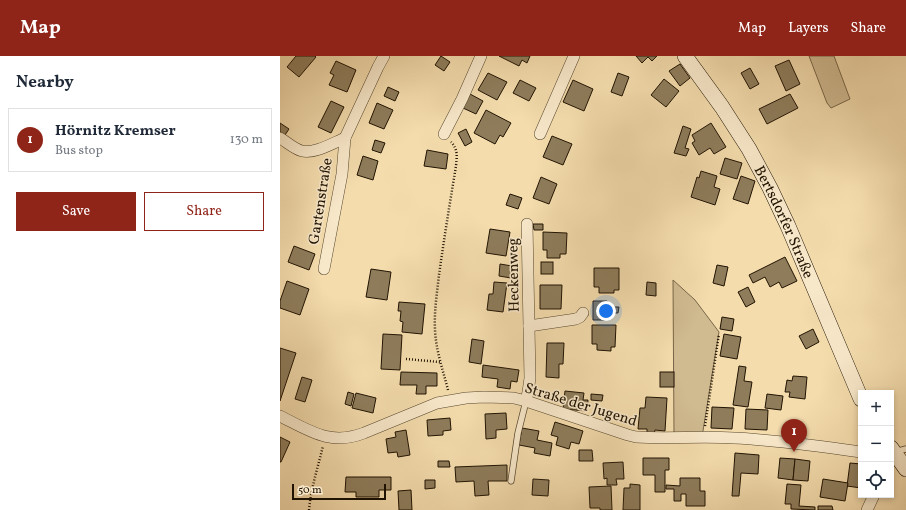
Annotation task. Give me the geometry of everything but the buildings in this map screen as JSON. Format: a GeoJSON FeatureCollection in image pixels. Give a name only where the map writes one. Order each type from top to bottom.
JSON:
{"type":"FeatureCollection","features":[{"type":"Feature","properties":{"kind":"main road","name":"Bertsdorfer Straße"},"geometry":{"type":"LineString","coordinates":[[685,56],[722,107],[770,188],[788,226],[858,392]]}},
{"type":"Feature","properties":{"kind":"main road"},"geometry":{"type":"LineString","coordinates":[[895,451],[906,469]]}},
{"type":"Feature","properties":{"kind":"street","name":"Gartenstraße"},"geometry":{"type":"LineString","coordinates":[[324,269],[342,174],[345,138],[384,56]]}},
{"type":"Feature","properties":{"kind":"street"},"geometry":{"type":"LineString","coordinates":[[444,134],[462,99],[481,56]]}},
{"type":"Feature","properties":{"kind":"street"},"geometry":{"type":"LineString","coordinates":[[540,134],[574,56]]}},
{"type":"Feature","properties":{"kind":"street","name":"Gartenstraße"},"geometry":{"type":"LineString","coordinates":[[280,138],[294,148],[309,152],[345,138]]}},
{"type":"Feature","properties":{"kind":"street","name":"Heckenweg"},"geometry":{"type":"LineString","coordinates":[[526,401],[530,378],[527,224]]}},
{"type":"Feature","properties":{"kind":"street","name":"Heckenweg"},"geometry":{"type":"LineString","coordinates":[[529,326],[576,319],[583,313]]}},
{"type":"Feature","properties":{"kind":"street","name":"Straße der Jugend"},"geometry":{"type":"LineString","coordinates":[[280,416],[308,430],[333,438],[342,438],[354,437],[437,402],[484,397],[510,398],[526,401],[628,436],[765,440],[858,452]]}},
{"type":"Feature","properties":{"kind":"street"},"geometry":{"type":"LineString","coordinates":[[866,510],[872,498]]}},
{"type":"Feature","properties":{"kind":"lane"},"geometry":{"type":"LineString","coordinates":[[511,481],[518,433],[526,401]]}},
{"type":"Feature","properties":{"kind":"path"},"geometry":{"type":"LineString","coordinates":[[444,134],[455,146],[457,156],[442,253],[435,310],[435,330],[440,362],[452,400]]}},
{"type":"Feature","properties":{"kind":"path"},"geometry":{"type":"LineString","coordinates":[[704,438],[719,334]]}},
{"type":"Feature","properties":{"kind":"path"},"geometry":{"type":"LineString","coordinates":[[406,359],[440,362]]}},
{"type":"Feature","properties":{"kind":"path"},"geometry":{"type":"LineString","coordinates":[[309,510],[314,479],[325,436]]}},
{"type":"Feature","properties":{"kind":"shaded area"},"geometry":{"type":"Polygon","coordinates":[[[809,56],[834,56],[850,99],[831,108],[827,103],[809,56]]]}},
{"type":"Feature","properties":{"kind":"shaded area"},"geometry":{"type":"Polygon","coordinates":[[[673,280],[695,300],[719,332],[702,437],[674,436],[673,280]]]}},
{"type":"Feature","properties":{"kind":"place","name":"Hörnitz Kremser"},"geometry":{"type":"Point","coordinates":[794,452]}}]}
